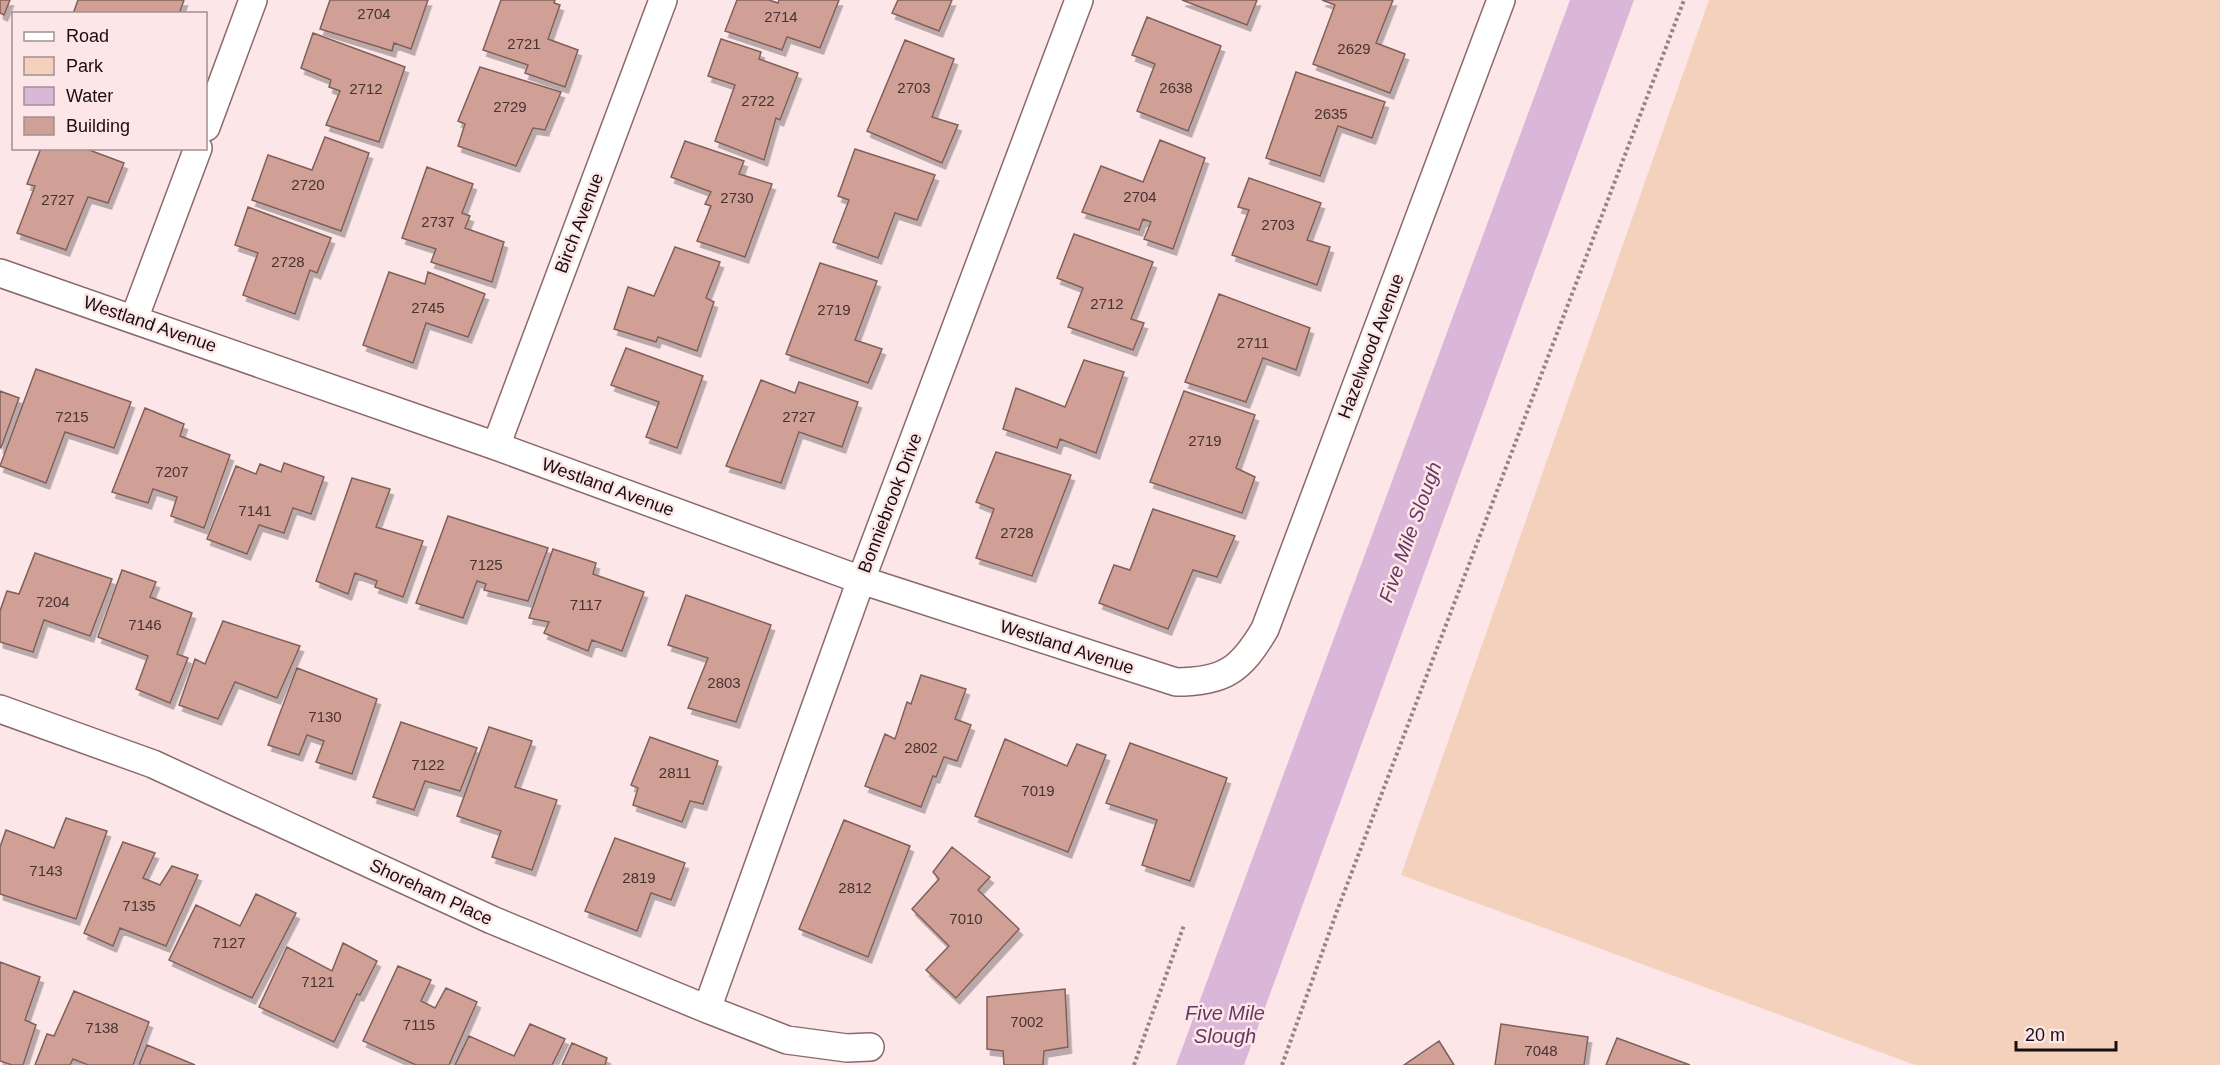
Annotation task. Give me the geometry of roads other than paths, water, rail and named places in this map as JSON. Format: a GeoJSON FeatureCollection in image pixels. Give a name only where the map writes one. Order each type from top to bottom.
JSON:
{"type":"FeatureCollection","features":[{"type":"Feature","properties":{"kind":"street"},"geometry":{"type":"LineString","coordinates":[[207,125],[253,0]]}},
{"type":"Feature","properties":{"kind":"street","name":"Birch Avenue"},"geometry":{"type":"LineString","coordinates":[[496,446],[663,0]]}},
{"type":"Feature","properties":{"kind":"street","name":"Bonniebrook Drive"},"geometry":{"type":"LineString","coordinates":[[707,1009],[861,580],[1079,0]]}},
{"type":"Feature","properties":{"kind":"street","name":"Hazelwood Avenue"},"geometry":{"type":"LineString","coordinates":[[1219,676],[1240,664],[1252,652],[1265,629],[1501,0]]}},
{"type":"Feature","properties":{"kind":"street"},"geometry":{"type":"LineString","coordinates":[[134,319],[197,150]]}},
{"type":"Feature","properties":{"kind":"street","name":"Westland Avenue"},"geometry":{"type":"LineString","coordinates":[[0,273],[496,446],[861,580],[1176,682],[1202,682],[1219,676]]}},
{"type":"Feature","properties":{"kind":"street","name":"Shoreham Place"},"geometry":{"type":"LineString","coordinates":[[0,709],[153,764],[492,920],[707,1009],[787,1040],[847,1048],[870,1047]]}},
{"type":"Feature","properties":{"kind":"water","name":"Five Mile Slough"},"geometry":{"type":"Polygon","coordinates":[[[1570,0],[1634,0],[1244,1065],[1176,1065],[1570,0]]]}}]}
